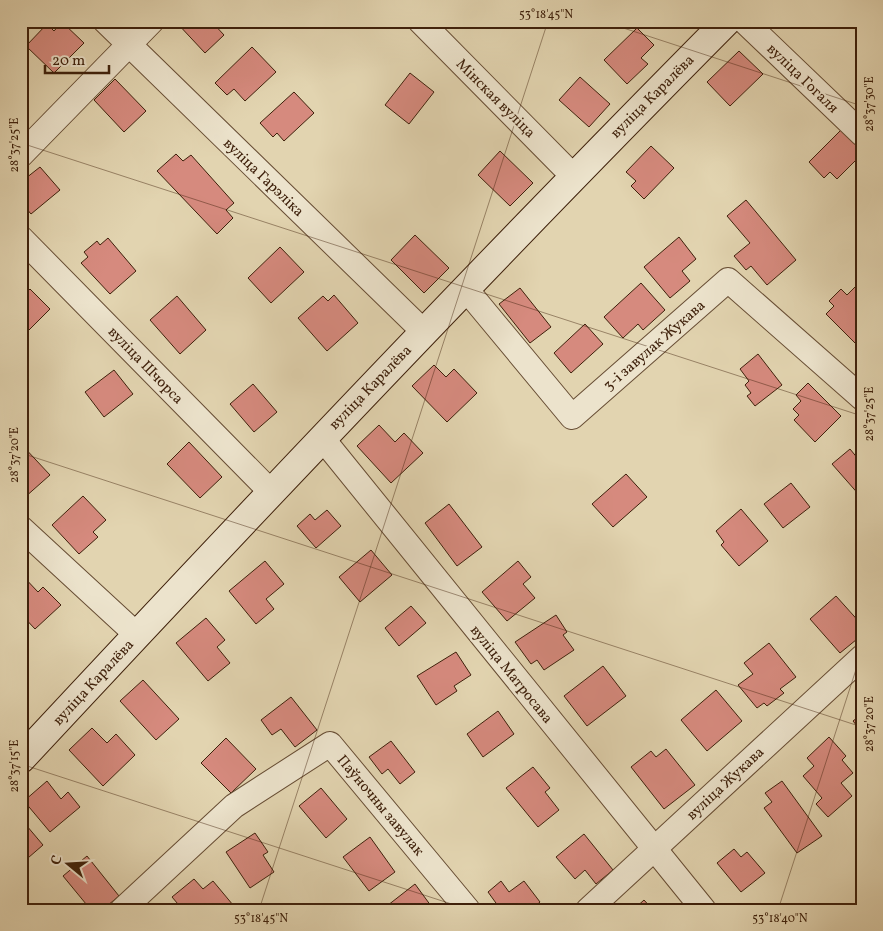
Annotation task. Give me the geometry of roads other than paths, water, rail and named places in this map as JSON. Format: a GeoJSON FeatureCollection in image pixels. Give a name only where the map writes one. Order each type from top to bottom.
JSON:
{"type":"FeatureCollection","features":[{"type":"Feature","properties":{"kind":"street","name":"вуліца Гарэліка"},"geometry":{"type":"LineString","coordinates":[[105,21],[423,332]]}},
{"type":"Feature","properties":{"kind":"street"},"geometry":{"type":"LineString","coordinates":[[21,155],[130,46],[152,21]]}},
{"type":"Feature","properties":{"kind":"street","name":"Мінская вуліца"},"geometry":{"type":"LineString","coordinates":[[420,21],[573,176]]}},
{"type":"Feature","properties":{"kind":"street","name":"вуліца Каралёва"},"geometry":{"type":"LineString","coordinates":[[21,759],[465,288],[727,21]]}},
{"type":"Feature","properties":{"kind":"street","name":"вуліца Гогаля"},"geometry":{"type":"LineString","coordinates":[[744,21],[862,134]]}},
{"type":"Feature","properties":{"kind":"street","name":"вуліца Шчорса"},"geometry":{"type":"LineString","coordinates":[[21,238],[271,492]]}},
{"type":"Feature","properties":{"kind":"street","name":"3-і завулак Жукава"},"geometry":{"type":"LineString","coordinates":[[465,288],[572,417],[728,280],[862,398]]}},
{"type":"Feature","properties":{"kind":"street","name":"вуліца Матросава"},"geometry":{"type":"LineString","coordinates":[[322,438],[704,910]]}},
{"type":"Feature","properties":{"kind":"street"},"geometry":{"type":"LineString","coordinates":[[21,528],[137,635]]}},
{"type":"Feature","properties":{"kind":"street","name":"вуліца Жукава"},"geometry":{"type":"LineString","coordinates":[[588,910],[862,657]]}},
{"type":"Feature","properties":{"kind":"street","name":"Паўночны завулак"},"geometry":{"type":"LineString","coordinates":[[122,910],[234,806],[330,744],[468,910]]}}]}
